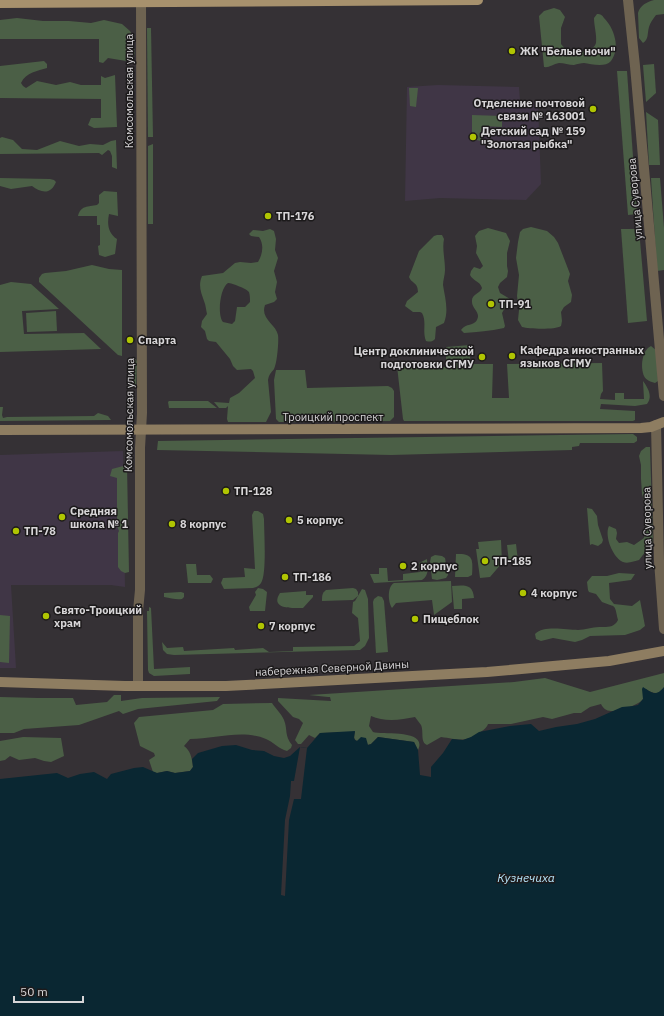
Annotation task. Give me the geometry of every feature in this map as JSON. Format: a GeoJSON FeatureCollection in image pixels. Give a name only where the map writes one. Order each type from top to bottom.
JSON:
{"type":"FeatureCollection","features":[{"type":"Feature","properties":{"kind":"main road"},"geometry":{"type":"LineString","coordinates":[[0,3],[478,0]]}},
{"type":"Feature","properties":{"kind":"street","name":"улица Суворова"},"geometry":{"type":"LineString","coordinates":[[628,0],[664,396]]}},
{"type":"Feature","properties":{"kind":"street","name":"Комсомольская улица"},"geometry":{"type":"LineString","coordinates":[[138,686],[140,455],[142,429],[141,1]]}},
{"type":"Feature","properties":{"kind":"street","name":"улица Суворова"},"geometry":{"type":"LineString","coordinates":[[660,423],[659,561],[664,629]]}},
{"type":"Feature","properties":{"kind":"street","name":"Троицкий проспект"},"geometry":{"type":"LineString","coordinates":[[0,430],[641,428],[660,423]]}},
{"type":"Feature","properties":{"kind":"street","name":"набережная Северной Двины"},"geometry":{"type":"LineString","coordinates":[[0,682],[138,686],[226,686],[487,672],[609,661],[664,651]]}},
{"type":"Feature","properties":{"kind":"shaded area","name":"Детский сад № 159 \"Золотая рыбка\""},"geometry":{"type":"Polygon","coordinates":[[[438,85],[519,87],[520,101],[538,102],[541,184],[526,200],[440,198],[405,201],[407,87],[438,85]]]}},
{"type":"Feature","properties":{"kind":"shaded area","name":"Средняя школа № 1"},"geometry":{"type":"Polygon","coordinates":[[[123,451],[125,587],[111,585],[11,585],[16,668],[0,668],[0,455],[123,451]]]}},
{"type":"Feature","properties":{"kind":"green space"},"geometry":{"type":"Polygon","coordinates":[[[654,0],[664,0],[664,14],[656,15],[649,26],[647,38],[643,43],[639,38],[638,13],[642,6],[654,0]]]}},
{"type":"Feature","properties":{"kind":"green space"},"geometry":{"type":"Polygon","coordinates":[[[554,8],[560,10],[565,17],[561,28],[561,44],[567,51],[570,52],[583,52],[594,46],[596,40],[594,18],[597,14],[602,15],[611,27],[615,38],[616,50],[611,61],[602,65],[584,63],[572,65],[559,63],[544,67],[539,16],[544,11],[554,8]]]}},
{"type":"Feature","properties":{"kind":"green space"},"geometry":{"type":"Polygon","coordinates":[[[17,18],[43,21],[91,23],[104,20],[122,24],[130,31],[132,35],[135,54],[126,61],[108,58],[103,63],[99,62],[99,39],[0,39],[0,20],[17,18]]]}},
{"type":"Feature","properties":{"kind":"green space"},"geometry":{"type":"Polygon","coordinates":[[[147,28],[151,28],[153,137],[148,137],[147,28]]]}},
{"type":"Feature","properties":{"kind":"green space"},"geometry":{"type":"Polygon","coordinates":[[[44,61],[47,64],[47,68],[32,72],[26,76],[21,83],[23,86],[26,88],[37,81],[56,85],[70,82],[81,85],[101,85],[101,76],[105,78],[115,75],[117,127],[94,128],[88,125],[91,118],[101,118],[101,99],[0,98],[0,66],[44,61]]]}},
{"type":"Feature","properties":{"kind":"green space"},"geometry":{"type":"Polygon","coordinates":[[[654,64],[656,93],[646,102],[643,65],[654,64]]]}},
{"type":"Feature","properties":{"kind":"green space"},"geometry":{"type":"Polygon","coordinates":[[[617,71],[627,71],[637,214],[628,215],[617,71]]]}},
{"type":"Feature","properties":{"kind":"green space"},"geometry":{"type":"Polygon","coordinates":[[[409,88],[418,88],[416,107],[410,106],[409,88]]]}},
{"type":"Feature","properties":{"kind":"green space"},"geometry":{"type":"Polygon","coordinates":[[[646,112],[658,120],[660,165],[649,165],[646,112]]]}},
{"type":"Feature","properties":{"kind":"green space"},"geometry":{"type":"Polygon","coordinates":[[[472,115],[502,116],[502,127],[482,126],[481,141],[472,139],[472,115]]]}},
{"type":"Feature","properties":{"kind":"green space"},"geometry":{"type":"Polygon","coordinates":[[[2,137],[13,140],[22,149],[37,150],[60,141],[79,146],[90,144],[103,145],[116,140],[117,169],[112,167],[112,156],[108,150],[102,155],[99,153],[0,154],[0,138],[2,137]]]}},
{"type":"Feature","properties":{"kind":"green space"},"geometry":{"type":"Polygon","coordinates":[[[153,144],[153,224],[148,224],[148,146],[153,144]]]}},
{"type":"Feature","properties":{"kind":"green space"},"geometry":{"type":"Polygon","coordinates":[[[0,178],[50,179],[56,182],[49,191],[46,192],[32,186],[11,189],[0,186],[0,178]]]}},
{"type":"Feature","properties":{"kind":"green space"},"geometry":{"type":"Polygon","coordinates":[[[651,178],[660,178],[664,228],[664,270],[657,271],[651,178]]]}},
{"type":"Feature","properties":{"kind":"green space"},"geometry":{"type":"Polygon","coordinates":[[[104,191],[117,192],[118,216],[109,214],[109,228],[114,237],[117,239],[115,254],[105,257],[99,255],[98,246],[100,245],[100,225],[97,225],[97,216],[78,216],[79,212],[83,208],[97,205],[99,203],[99,195],[104,191]]]}},
{"type":"Feature","properties":{"kind":"green space"},"geometry":{"type":"Polygon","coordinates":[[[531,227],[547,231],[554,237],[558,243],[570,274],[568,281],[572,295],[571,302],[564,307],[561,312],[561,326],[558,327],[542,329],[525,328],[522,327],[518,320],[519,310],[517,296],[519,275],[516,258],[518,242],[520,232],[523,229],[531,227]]]}},
{"type":"Feature","properties":{"kind":"green space"},"geometry":{"type":"Polygon","coordinates":[[[488,228],[506,233],[510,241],[507,253],[507,277],[498,287],[500,293],[510,299],[502,313],[505,326],[504,328],[499,329],[464,333],[461,330],[463,328],[476,322],[477,320],[478,315],[472,304],[472,299],[482,288],[480,284],[470,275],[474,267],[480,269],[483,266],[476,253],[477,246],[475,236],[479,231],[488,228]]]}},
{"type":"Feature","properties":{"kind":"green space"},"geometry":{"type":"Polygon","coordinates":[[[270,229],[274,231],[276,239],[275,250],[278,258],[274,271],[277,282],[275,292],[277,299],[274,302],[265,305],[264,310],[266,318],[277,331],[278,335],[278,352],[276,362],[268,380],[271,412],[266,422],[228,422],[228,406],[226,408],[219,408],[214,402],[229,403],[230,398],[239,393],[255,378],[251,369],[237,370],[216,342],[209,341],[207,339],[205,331],[201,327],[202,321],[207,314],[200,283],[202,276],[223,273],[235,263],[258,262],[262,252],[262,243],[259,237],[251,236],[249,234],[253,230],[263,231],[270,229]],[[230,283],[225,286],[221,296],[220,314],[223,322],[232,324],[235,321],[237,307],[245,307],[250,302],[250,298],[248,291],[230,283]]]}},
{"type":"Feature","properties":{"kind":"green space"},"geometry":{"type":"Polygon","coordinates":[[[621,229],[639,229],[647,321],[628,323],[621,229]]]}},
{"type":"Feature","properties":{"kind":"green space"},"geometry":{"type":"Polygon","coordinates":[[[442,235],[444,239],[443,247],[445,270],[443,285],[446,313],[444,323],[436,327],[435,339],[429,342],[426,341],[424,334],[424,320],[422,313],[413,312],[405,306],[407,301],[418,292],[417,286],[409,277],[419,251],[434,236],[442,235]]]}},
{"type":"Feature","properties":{"kind":"green space"},"geometry":{"type":"Polygon","coordinates":[[[92,265],[122,270],[122,356],[118,355],[39,282],[39,278],[45,273],[66,271],[92,265]]]}},
{"type":"Feature","properties":{"kind":"green space"},"geometry":{"type":"Polygon","coordinates":[[[11,282],[31,284],[59,309],[22,311],[24,334],[84,333],[101,349],[0,352],[0,285],[11,282]]]}},
{"type":"Feature","properties":{"kind":"green space"},"geometry":{"type":"Polygon","coordinates":[[[56,311],[57,331],[27,332],[26,313],[56,311]]]}},
{"type":"Feature","properties":{"kind":"green space"},"geometry":{"type":"Polygon","coordinates":[[[470,345],[470,364],[493,364],[492,398],[509,398],[507,364],[602,363],[603,391],[600,399],[615,400],[615,393],[624,393],[624,399],[644,399],[643,381],[647,386],[650,398],[647,404],[635,406],[601,404],[600,409],[635,411],[635,420],[633,421],[404,421],[397,366],[446,367],[446,347],[470,345]]]}},
{"type":"Feature","properties":{"kind":"green space"},"geometry":{"type":"Polygon","coordinates":[[[651,346],[657,351],[658,381],[655,383],[649,381],[645,377],[642,368],[644,355],[651,346]]]}},
{"type":"Feature","properties":{"kind":"green space"},"geometry":{"type":"Polygon","coordinates":[[[133,359],[136,359],[137,362],[136,387],[131,385],[132,369],[130,365],[133,359]]]}},
{"type":"Feature","properties":{"kind":"green space"},"geometry":{"type":"Polygon","coordinates":[[[276,370],[305,370],[307,388],[388,386],[394,391],[394,417],[390,421],[279,422],[276,419],[274,380],[276,370]]]}},
{"type":"Feature","properties":{"kind":"green space"},"geometry":{"type":"Polygon","coordinates":[[[169,401],[208,401],[217,408],[169,408],[169,401]]]}},
{"type":"Feature","properties":{"kind":"green space"},"geometry":{"type":"Polygon","coordinates":[[[0,407],[3,407],[3,418],[94,416],[98,413],[108,416],[111,420],[0,421],[0,407]]]}},
{"type":"Feature","properties":{"kind":"green space"},"geometry":{"type":"Polygon","coordinates":[[[633,434],[637,437],[637,441],[634,443],[580,443],[579,446],[572,447],[572,450],[391,455],[157,450],[158,441],[633,434]]]}},
{"type":"Feature","properties":{"kind":"green space"},"geometry":{"type":"Polygon","coordinates":[[[646,447],[650,447],[653,542],[639,560],[625,563],[619,560],[610,546],[608,530],[609,526],[616,529],[616,539],[619,543],[627,542],[634,545],[644,538],[647,510],[642,494],[641,465],[639,456],[641,451],[646,447]]]}},
{"type":"Feature","properties":{"kind":"green space"},"geometry":{"type":"Polygon","coordinates":[[[127,465],[129,572],[125,573],[118,567],[119,531],[117,526],[117,478],[110,476],[112,469],[127,465]]]}},
{"type":"Feature","properties":{"kind":"green space"},"geometry":{"type":"Polygon","coordinates":[[[587,508],[592,509],[597,516],[598,525],[603,540],[598,546],[592,544],[590,545],[587,508]]]}},
{"type":"Feature","properties":{"kind":"green space"},"geometry":{"type":"Polygon","coordinates":[[[254,511],[258,511],[263,514],[264,519],[265,562],[263,578],[258,586],[253,588],[224,589],[221,583],[223,578],[245,577],[244,568],[255,569],[252,515],[254,511]]]}},
{"type":"Feature","properties":{"kind":"green space"},"geometry":{"type":"Polygon","coordinates":[[[501,540],[502,563],[490,577],[480,578],[476,549],[479,549],[478,542],[501,540]]]}},
{"type":"Feature","properties":{"kind":"green space"},"geometry":{"type":"Polygon","coordinates":[[[516,544],[518,561],[509,562],[507,545],[516,544]]]}},
{"type":"Feature","properties":{"kind":"green space"},"geometry":{"type":"Polygon","coordinates":[[[456,554],[466,555],[471,558],[472,575],[468,577],[455,577],[456,554]]]}},
{"type":"Feature","properties":{"kind":"green space"},"geometry":{"type":"Polygon","coordinates":[[[435,555],[445,558],[448,575],[446,578],[437,580],[432,579],[430,562],[431,557],[435,555]]]}},
{"type":"Feature","properties":{"kind":"green space"},"geometry":{"type":"Polygon","coordinates":[[[427,559],[427,573],[425,578],[422,580],[374,583],[370,574],[379,574],[379,568],[387,568],[388,581],[403,580],[403,574],[420,572],[419,563],[427,559]]]}},
{"type":"Feature","properties":{"kind":"green space"},"geometry":{"type":"Polygon","coordinates":[[[186,564],[196,564],[197,575],[210,575],[213,579],[211,583],[188,583],[186,564]]]}},
{"type":"Feature","properties":{"kind":"green space"},"geometry":{"type":"Polygon","coordinates":[[[619,573],[635,574],[631,580],[609,583],[610,599],[614,604],[632,606],[640,600],[645,626],[640,630],[625,635],[590,636],[575,642],[553,638],[541,641],[536,639],[535,634],[539,631],[549,629],[581,630],[610,626],[616,623],[618,620],[615,608],[602,602],[596,594],[589,592],[587,582],[592,576],[607,576],[619,573]]]}},
{"type":"Feature","properties":{"kind":"green space"},"geometry":{"type":"Polygon","coordinates":[[[451,581],[452,602],[434,615],[432,600],[396,603],[392,608],[389,599],[389,591],[394,583],[451,581]]]}},
{"type":"Feature","properties":{"kind":"green space"},"geometry":{"type":"Polygon","coordinates":[[[452,586],[468,586],[472,590],[474,598],[462,599],[462,609],[454,609],[452,586]]]}},
{"type":"Feature","properties":{"kind":"green space"},"geometry":{"type":"Polygon","coordinates":[[[258,588],[267,592],[265,611],[250,611],[249,607],[258,588]]]}},
{"type":"Feature","properties":{"kind":"green space"},"geometry":{"type":"Polygon","coordinates":[[[353,588],[358,592],[358,596],[353,600],[322,601],[322,595],[326,590],[353,588]]]}},
{"type":"Feature","properties":{"kind":"green space"},"geometry":{"type":"Polygon","coordinates":[[[362,589],[365,590],[368,599],[369,638],[365,646],[360,650],[174,655],[167,654],[163,650],[162,642],[167,648],[183,647],[184,651],[263,648],[269,652],[293,651],[293,647],[354,646],[360,641],[358,618],[352,613],[353,602],[362,589]]]}},
{"type":"Feature","properties":{"kind":"green space"},"geometry":{"type":"Polygon","coordinates":[[[306,591],[306,595],[313,595],[313,597],[303,608],[284,607],[278,603],[277,599],[280,593],[306,591]]]}},
{"type":"Feature","properties":{"kind":"green space"},"geometry":{"type":"Polygon","coordinates":[[[164,593],[184,593],[184,597],[182,599],[164,597],[164,593]]]}},
{"type":"Feature","properties":{"kind":"green space"},"geometry":{"type":"Polygon","coordinates":[[[378,596],[382,597],[384,601],[388,652],[376,653],[373,602],[378,596]]]}},
{"type":"Feature","properties":{"kind":"green space"},"geometry":{"type":"Polygon","coordinates":[[[149,607],[151,608],[154,669],[190,667],[190,674],[154,676],[149,673],[147,611],[149,611],[149,607]]]}},
{"type":"Feature","properties":{"kind":"green space"},"geometry":{"type":"Polygon","coordinates":[[[0,615],[10,616],[9,663],[0,662],[0,615]]]}},
{"type":"Feature","properties":{"kind":"green space"},"geometry":{"type":"Polygon","coordinates":[[[664,673],[664,688],[662,691],[655,693],[646,689],[643,694],[643,699],[633,706],[609,711],[601,704],[590,707],[581,713],[574,713],[552,719],[543,717],[511,724],[488,724],[483,730],[469,738],[461,740],[441,737],[427,745],[423,739],[421,725],[415,717],[393,720],[371,716],[369,726],[373,732],[411,736],[417,739],[419,743],[418,750],[414,742],[378,737],[371,744],[367,745],[360,739],[357,741],[355,739],[355,732],[320,733],[315,738],[309,735],[301,744],[298,744],[295,740],[303,723],[299,719],[293,717],[278,701],[278,698],[331,701],[330,697],[309,695],[514,682],[545,678],[590,692],[664,673]]]}},
{"type":"Feature","properties":{"kind":"green space"},"geometry":{"type":"Polygon","coordinates":[[[114,695],[121,695],[121,701],[142,698],[220,697],[217,701],[138,709],[123,714],[119,711],[79,725],[24,729],[14,733],[0,733],[0,697],[73,698],[76,705],[107,702],[114,695]]]}},
{"type":"Feature","properties":{"kind":"green space"},"geometry":{"type":"Polygon","coordinates":[[[272,703],[284,720],[287,735],[292,745],[291,748],[287,751],[266,739],[248,735],[228,735],[190,739],[184,746],[192,758],[193,767],[190,771],[175,773],[167,771],[157,773],[153,772],[149,760],[155,756],[154,753],[140,746],[134,723],[139,717],[213,710],[223,704],[272,703]]]}},
{"type":"Feature","properties":{"kind":"green space"},"geometry":{"type":"Polygon","coordinates":[[[23,737],[61,738],[64,756],[51,762],[35,758],[19,760],[10,756],[5,760],[0,761],[0,741],[23,737]]]}},
{"type":"Feature","properties":{"kind":"water","name":"Кузнечиха"},"geometry":{"type":"Polygon","coordinates":[[[643,687],[656,693],[664,687],[664,1016],[0,1016],[0,779],[57,773],[68,778],[94,772],[107,779],[111,774],[143,767],[157,773],[167,771],[175,773],[190,771],[193,767],[192,759],[198,753],[222,746],[236,745],[252,750],[264,751],[274,756],[284,758],[290,756],[300,747],[307,748],[320,733],[355,731],[355,740],[357,741],[361,737],[366,738],[368,745],[378,737],[414,742],[418,750],[420,775],[431,777],[431,767],[452,739],[463,740],[479,732],[510,726],[531,724],[539,731],[577,724],[595,719],[622,707],[638,705],[643,699],[643,687]]]}},
{"type":"Feature","properties":{"kind":"pier"},"geometry":{"type":"Polygon","coordinates":[[[300,747],[307,748],[301,799],[294,799],[289,820],[285,896],[281,895],[285,820],[290,796],[291,781],[294,781],[300,747]]]}},
{"type":"Feature","properties":{"kind":"place","name":"ЖК \"Белые ночи\""},"geometry":{"type":"Point","coordinates":[512,51]}},
{"type":"Feature","properties":{"kind":"place","name":"Отделение почтовой связи № 163001"},"geometry":{"type":"Point","coordinates":[593,109]}},
{"type":"Feature","properties":{"kind":"place","name":"Детский сад № 159 \"Золотая рыбка\""},"geometry":{"type":"Point","coordinates":[473,137]}},
{"type":"Feature","properties":{"kind":"place","name":"ТП-176"},"geometry":{"type":"Point","coordinates":[268,216]}},
{"type":"Feature","properties":{"kind":"place","name":"ТП-91"},"geometry":{"type":"Point","coordinates":[491,304]}},
{"type":"Feature","properties":{"kind":"place","name":"Спарта"},"geometry":{"type":"Point","coordinates":[130,340]}},
{"type":"Feature","properties":{"kind":"place","name":"Кафедра иностранных языков СГМУ"},"geometry":{"type":"Point","coordinates":[512,356]}},
{"type":"Feature","properties":{"kind":"place","name":"Центр доклинической подготовки СГМУ"},"geometry":{"type":"Point","coordinates":[482,357]}},
{"type":"Feature","properties":{"kind":"place","name":"ТП-128"},"geometry":{"type":"Point","coordinates":[226,491]}},
{"type":"Feature","properties":{"kind":"place","name":"Средняя школа № 1"},"geometry":{"type":"Point","coordinates":[62,517]}},
{"type":"Feature","properties":{"kind":"place","name":"5 корпус"},"geometry":{"type":"Point","coordinates":[289,520]}},
{"type":"Feature","properties":{"kind":"place","name":"8 корпус"},"geometry":{"type":"Point","coordinates":[172,524]}},
{"type":"Feature","properties":{"kind":"place","name":"ТП-78"},"geometry":{"type":"Point","coordinates":[16,531]}},
{"type":"Feature","properties":{"kind":"place","name":"ТП-185"},"geometry":{"type":"Point","coordinates":[485,561]}},
{"type":"Feature","properties":{"kind":"place","name":"2 корпус"},"geometry":{"type":"Point","coordinates":[403,566]}},
{"type":"Feature","properties":{"kind":"place","name":"ТП-186"},"geometry":{"type":"Point","coordinates":[285,577]}},
{"type":"Feature","properties":{"kind":"place","name":"4 корпус"},"geometry":{"type":"Point","coordinates":[523,593]}},
{"type":"Feature","properties":{"kind":"place","name":"Свято-Троицкий храм"},"geometry":{"type":"Point","coordinates":[46,616]}},
{"type":"Feature","properties":{"kind":"place","name":"Пищеблок"},"geometry":{"type":"Point","coordinates":[415,619]}},
{"type":"Feature","properties":{"kind":"place","name":"7 корпус"},"geometry":{"type":"Point","coordinates":[261,626]}}]}
